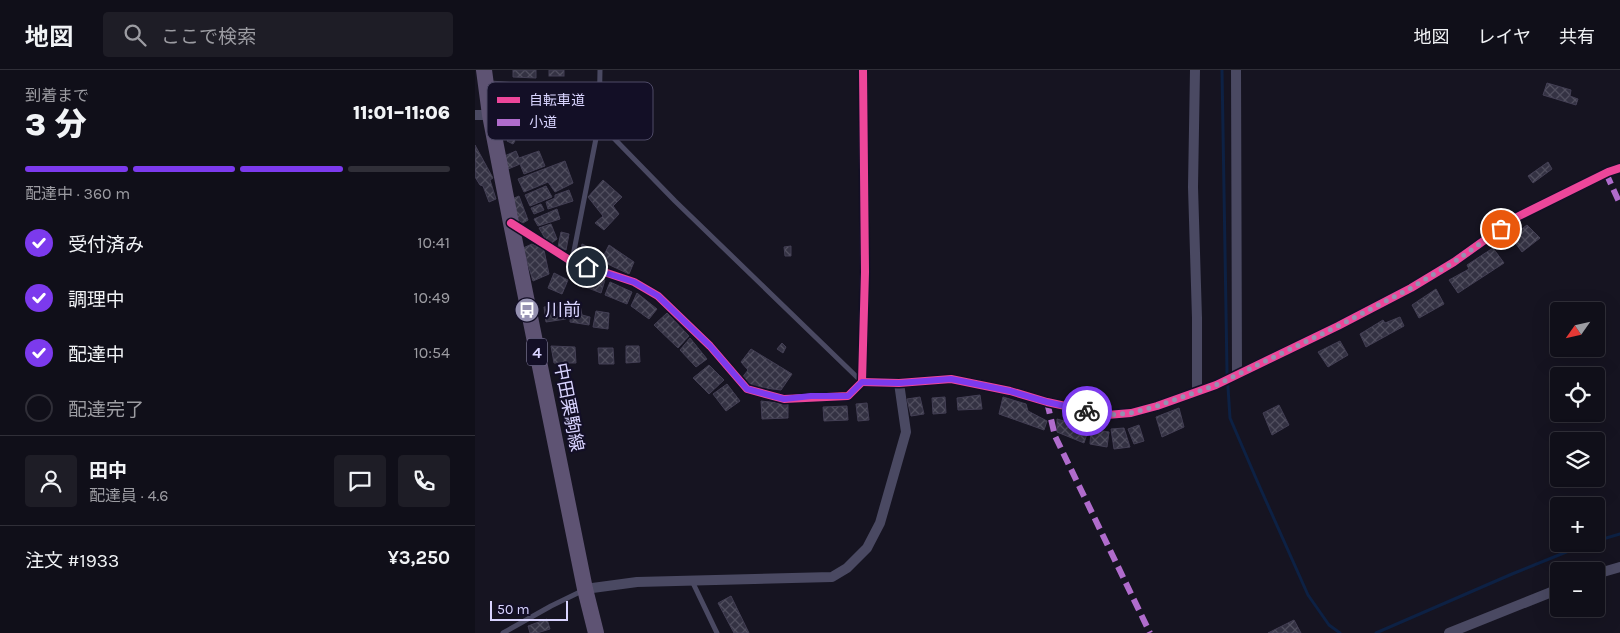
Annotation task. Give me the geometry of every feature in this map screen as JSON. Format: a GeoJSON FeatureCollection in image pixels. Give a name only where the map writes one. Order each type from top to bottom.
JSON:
{"type":"FeatureCollection","features":[{"type":"Feature","properties":{"kind":"main road","name":"中田栗駒線"},"geometry":{"type":"LineString","coordinates":[[484,70],[483,115],[487,130]]}},
{"type":"Feature","properties":{"kind":"main road","name":"中田栗駒線"},"geometry":{"type":"LineString","coordinates":[[489,140],[511,223],[585,589],[596,633]]}},
{"type":"Feature","properties":{"kind":"street"},"geometry":{"type":"LineString","coordinates":[[511,223],[571,262],[634,282],[658,296],[710,346],[747,389],[784,399],[811,396],[848,396],[862,382],[865,272],[863,70]]}},
{"type":"Feature","properties":{"kind":"street"},"geometry":{"type":"LineString","coordinates":[[1195,70],[1193,187],[1197,391]]}},
{"type":"Feature","properties":{"kind":"street"},"geometry":{"type":"LineString","coordinates":[[1236,70],[1236,376]]}},
{"type":"Feature","properties":{"kind":"street"},"geometry":{"type":"LineString","coordinates":[[862,382],[899,383],[951,379],[1010,391],[1047,402],[1107,415],[1131,413],[1221,383],[1338,326],[1411,288],[1454,262],[1517,218],[1608,172],[1620,168]]}},
{"type":"Feature","properties":{"kind":"street"},"geometry":{"type":"LineString","coordinates":[[585,589],[637,582],[832,577],[847,568],[867,548],[880,523],[906,432],[899,383]]}},
{"type":"Feature","properties":{"kind":"street"},"geometry":{"type":"LineString","coordinates":[[1605,571],[1620,567]]}},
{"type":"Feature","properties":{"kind":"street"},"geometry":{"type":"LineString","coordinates":[[1449,633],[1550,593]]}},
{"type":"Feature","properties":{"kind":"lane"},"geometry":{"type":"LineString","coordinates":[[571,262],[596,140]]}},
{"type":"Feature","properties":{"kind":"lane"},"geometry":{"type":"LineString","coordinates":[[616,140],[675,201],[862,382]]}},
{"type":"Feature","properties":{"kind":"lane"},"geometry":{"type":"LineString","coordinates":[[691,581],[717,633]]}},
{"type":"Feature","properties":{"kind":"lane"},"geometry":{"type":"LineString","coordinates":[[503,633],[585,589]]}},
{"type":"Feature","properties":{"kind":"building"},"geometry":{"type":"Polygon","coordinates":[[[513,70],[536,70],[536,78],[513,77],[513,70]]]}},
{"type":"Feature","properties":{"kind":"building"},"geometry":{"type":"Polygon","coordinates":[[[549,70],[564,70],[564,76],[549,76],[549,70]]]}},
{"type":"Feature","properties":{"kind":"building"},"geometry":{"type":"Polygon","coordinates":[[[1547,83],[1571,90],[1570,96],[1578,99],[1576,105],[1543,95],[1547,83]]]}},
{"type":"Feature","properties":{"kind":"building"},"geometry":{"type":"Polygon","coordinates":[[[514,140],[515,141],[513,144],[507,141],[514,140]]]}},
{"type":"Feature","properties":{"kind":"building"},"geometry":{"type":"Polygon","coordinates":[[[475,145],[493,178],[490,180],[496,199],[489,202],[483,186],[480,185],[475,177],[475,145]]]}},
{"type":"Feature","properties":{"kind":"building"},"geometry":{"type":"Polygon","coordinates":[[[516,151],[519,158],[539,151],[545,166],[524,174],[520,164],[506,170],[502,157],[516,151]]]}},
{"type":"Feature","properties":{"kind":"building"},"geometry":{"type":"Polygon","coordinates":[[[565,161],[573,183],[555,192],[548,182],[524,192],[518,179],[565,161]]]}},
{"type":"Feature","properties":{"kind":"building"},"geometry":{"type":"Polygon","coordinates":[[[1548,162],[1552,169],[1533,183],[1528,176],[1548,162]]]}},
{"type":"Feature","properties":{"kind":"building"},"geometry":{"type":"Polygon","coordinates":[[[603,180],[622,197],[613,206],[619,214],[604,230],[595,223],[603,216],[588,197],[603,180]]]}},
{"type":"Feature","properties":{"kind":"building"},"geometry":{"type":"Polygon","coordinates":[[[546,186],[552,197],[530,206],[525,195],[546,186]]]}},
{"type":"Feature","properties":{"kind":"building"},"geometry":{"type":"Polygon","coordinates":[[[569,190],[573,201],[548,209],[546,202],[555,198],[555,195],[569,190]]]}},
{"type":"Feature","properties":{"kind":"building"},"geometry":{"type":"Polygon","coordinates":[[[519,196],[528,220],[523,223],[518,220],[512,199],[519,196]]]}},
{"type":"Feature","properties":{"kind":"building"},"geometry":{"type":"Polygon","coordinates":[[[541,204],[544,210],[534,214],[531,208],[541,204]]]}},
{"type":"Feature","properties":{"kind":"building"},"geometry":{"type":"Polygon","coordinates":[[[557,209],[560,219],[538,226],[534,219],[557,209]]]}},
{"type":"Feature","properties":{"kind":"building"},"geometry":{"type":"Polygon","coordinates":[[[551,224],[557,239],[549,245],[539,228],[551,224]]]}},
{"type":"Feature","properties":{"kind":"building"},"geometry":{"type":"Polygon","coordinates":[[[1527,225],[1540,238],[1522,252],[1511,237],[1527,225]]]}},
{"type":"Feature","properties":{"kind":"building"},"geometry":{"type":"Polygon","coordinates":[[[561,232],[569,234],[566,250],[558,247],[561,232]]]}},
{"type":"Feature","properties":{"kind":"building"},"geometry":{"type":"Polygon","coordinates":[[[532,244],[544,250],[549,274],[533,281],[523,248],[532,244]]]}},
{"type":"Feature","properties":{"kind":"building"},"geometry":{"type":"Polygon","coordinates":[[[582,244],[597,251],[595,261],[580,258],[582,244]]]}},
{"type":"Feature","properties":{"kind":"building"},"geometry":{"type":"Polygon","coordinates":[[[609,245],[634,262],[629,274],[601,261],[609,245]]]}},
{"type":"Feature","properties":{"kind":"building"},"geometry":{"type":"Polygon","coordinates":[[[791,246],[791,256],[785,256],[784,247],[791,246]]]}},
{"type":"Feature","properties":{"kind":"building"},"geometry":{"type":"Polygon","coordinates":[[[1493,248],[1504,263],[1458,293],[1449,280],[1469,269],[1467,265],[1493,248]]]}},
{"type":"Feature","properties":{"kind":"building"},"geometry":{"type":"Polygon","coordinates":[[[554,273],[568,280],[562,294],[548,288],[554,273]]]}},
{"type":"Feature","properties":{"kind":"building"},"geometry":{"type":"Polygon","coordinates":[[[592,274],[605,280],[601,293],[580,285],[583,276],[590,279],[592,274]]]}},
{"type":"Feature","properties":{"kind":"building"},"geometry":{"type":"Polygon","coordinates":[[[610,282],[632,292],[627,304],[605,295],[610,282]]]}},
{"type":"Feature","properties":{"kind":"building"},"geometry":{"type":"Polygon","coordinates":[[[1436,289],[1444,304],[1419,318],[1412,305],[1436,289]]]}},
{"type":"Feature","properties":{"kind":"building"},"geometry":{"type":"Polygon","coordinates":[[[637,293],[657,309],[649,319],[631,306],[637,293]]]}},
{"type":"Feature","properties":{"kind":"building"},"geometry":{"type":"Polygon","coordinates":[[[571,302],[580,305],[582,315],[590,317],[589,325],[570,322],[571,302]]]}},
{"type":"Feature","properties":{"kind":"building"},"geometry":{"type":"Polygon","coordinates":[[[564,306],[566,319],[546,322],[544,307],[564,306]]]}},
{"type":"Feature","properties":{"kind":"building"},"geometry":{"type":"Polygon","coordinates":[[[596,311],[609,313],[608,329],[593,327],[596,311]]]}},
{"type":"Feature","properties":{"kind":"building"},"geometry":{"type":"Polygon","coordinates":[[[667,313],[689,336],[678,348],[654,325],[667,313]]]}},
{"type":"Feature","properties":{"kind":"building"},"geometry":{"type":"Polygon","coordinates":[[[1400,317],[1404,326],[1366,347],[1360,334],[1383,320],[1385,323],[1400,317]]]}},
{"type":"Feature","properties":{"kind":"building"},"geometry":{"type":"Polygon","coordinates":[[[690,338],[707,359],[696,367],[680,350],[690,338]]]}},
{"type":"Feature","properties":{"kind":"building"},"geometry":{"type":"Polygon","coordinates":[[[1340,341],[1348,355],[1328,367],[1318,352],[1340,341]]]}},
{"type":"Feature","properties":{"kind":"building"},"geometry":{"type":"Polygon","coordinates":[[[782,343],[786,347],[783,353],[777,349],[782,343]]]}},
{"type":"Feature","properties":{"kind":"building"},"geometry":{"type":"Polygon","coordinates":[[[551,346],[575,347],[576,363],[554,363],[551,346]]]}},
{"type":"Feature","properties":{"kind":"building"},"geometry":{"type":"Polygon","coordinates":[[[626,346],[639,346],[640,362],[626,363],[626,346]]]}},
{"type":"Feature","properties":{"kind":"building"},"geometry":{"type":"Polygon","coordinates":[[[598,348],[613,348],[614,364],[599,364],[598,348]]]}},
{"type":"Feature","properties":{"kind":"building"},"geometry":{"type":"Polygon","coordinates":[[[751,349],[792,374],[781,390],[755,387],[742,378],[748,370],[741,362],[751,349]]]}},
{"type":"Feature","properties":{"kind":"building"},"geometry":{"type":"Polygon","coordinates":[[[709,365],[724,380],[709,394],[693,378],[709,365]]]}},
{"type":"Feature","properties":{"kind":"building"},"geometry":{"type":"Polygon","coordinates":[[[727,384],[740,401],[726,411],[713,394],[727,384]]]}},
{"type":"Feature","properties":{"kind":"building"},"geometry":{"type":"Polygon","coordinates":[[[980,395],[982,409],[958,410],[957,398],[980,395]]]}},
{"type":"Feature","properties":{"kind":"building"},"geometry":{"type":"Polygon","coordinates":[[[920,397],[924,414],[911,416],[907,399],[920,397]]]}},
{"type":"Feature","properties":{"kind":"building"},"geometry":{"type":"Polygon","coordinates":[[[945,397],[946,413],[933,414],[932,398],[945,397]]]}},
{"type":"Feature","properties":{"kind":"building"},"geometry":{"type":"Polygon","coordinates":[[[1003,397],[1026,404],[1028,411],[1047,421],[1044,430],[999,414],[1003,397]]]}},
{"type":"Feature","properties":{"kind":"building"},"geometry":{"type":"Polygon","coordinates":[[[761,401],[788,404],[788,418],[762,419],[761,401]]]}},
{"type":"Feature","properties":{"kind":"building"},"geometry":{"type":"Polygon","coordinates":[[[867,403],[869,420],[858,421],[856,404],[867,403]]]}},
{"type":"Feature","properties":{"kind":"building"},"geometry":{"type":"Polygon","coordinates":[[[1279,405],[1289,425],[1272,435],[1263,413],[1279,405]]]}},
{"type":"Feature","properties":{"kind":"building"},"geometry":{"type":"Polygon","coordinates":[[[847,406],[848,420],[824,421],[823,407],[847,406]]]}},
{"type":"Feature","properties":{"kind":"building"},"geometry":{"type":"Polygon","coordinates":[[[1179,408],[1184,427],[1162,437],[1156,417],[1179,408]]]}},
{"type":"Feature","properties":{"kind":"building"},"geometry":{"type":"Polygon","coordinates":[[[1057,419],[1089,428],[1084,443],[1057,432],[1057,419]]]}},
{"type":"Feature","properties":{"kind":"building"},"geometry":{"type":"Polygon","coordinates":[[[1139,425],[1144,441],[1134,444],[1128,429],[1139,425]]]}},
{"type":"Feature","properties":{"kind":"building"},"geometry":{"type":"Polygon","coordinates":[[[1124,428],[1130,447],[1114,449],[1111,429],[1124,428]]]}},
{"type":"Feature","properties":{"kind":"building"},"geometry":{"type":"Polygon","coordinates":[[[1091,429],[1109,432],[1107,447],[1090,444],[1091,429]]]}},
{"type":"Feature","properties":{"kind":"building"},"geometry":{"type":"Polygon","coordinates":[[[731,596],[749,633],[734,633],[718,603],[731,596]]]}},
{"type":"Feature","properties":{"kind":"building"},"geometry":{"type":"Polygon","coordinates":[[[547,619],[550,629],[530,633],[528,626],[547,619]]]}},
{"type":"Feature","properties":{"kind":"building"},"geometry":{"type":"Polygon","coordinates":[[[1294,620],[1301,633],[1268,633],[1294,620]]]}},
{"type":"Feature","properties":{"kind":"waterway"},"geometry":{"type":"LineString","coordinates":[[1222,70],[1227,372],[1230,418],[1308,595],[1329,625],[1340,633]]}},
{"type":"Feature","properties":{"kind":"waterway"},"geometry":{"type":"LineString","coordinates":[[1605,538],[1620,534]]}},
{"type":"Feature","properties":{"kind":"waterway"},"geometry":{"type":"LineString","coordinates":[[1376,633],[1566,552]]}},
{"type":"Feature","properties":{"kind":"marked path"},"geometry":{"type":"LineString","coordinates":[[1606,173],[1620,204]]}},
{"type":"Feature","properties":{"kind":"marked path"},"geometry":{"type":"LineString","coordinates":[[1047,402],[1055,436],[1150,633]]}},
{"type":"Feature","properties":{"kind":"cycle path"},"geometry":{"type":"LineString","coordinates":[[511,223],[571,261],[634,282],[658,296],[710,346],[747,389],[784,399],[848,396],[862,382],[865,272],[863,70]]}},
{"type":"Feature","properties":{"kind":"cycle path"},"geometry":{"type":"LineString","coordinates":[[862,382],[899,383],[951,379],[1010,391],[1047,402],[1107,415],[1131,413],[1157,406],[1216,385],[1338,326],[1411,288],[1454,262],[1517,217],[1608,172],[1620,168]]}},
{"type":"Feature","properties":{"kind":"way so far"},"geometry":{"type":"LineString","coordinates":[[1087,411],[1107,415],[1131,413],[1216,385],[1338,326],[1411,288],[1454,262],[1501,229]]}},
{"type":"Feature","properties":{"kind":"place","name":"川前"},"geometry":{"type":"Point","coordinates":[527,310]}},
{"type":"Feature","properties":{"kind":"route"},"geometry":{"type":"LineString","coordinates":[[587,267],[634,282],[658,296],[710,346],[747,389],[784,399],[811,396],[848,396],[862,382],[899,383],[951,379],[1010,391],[1087,411]]}}]}
